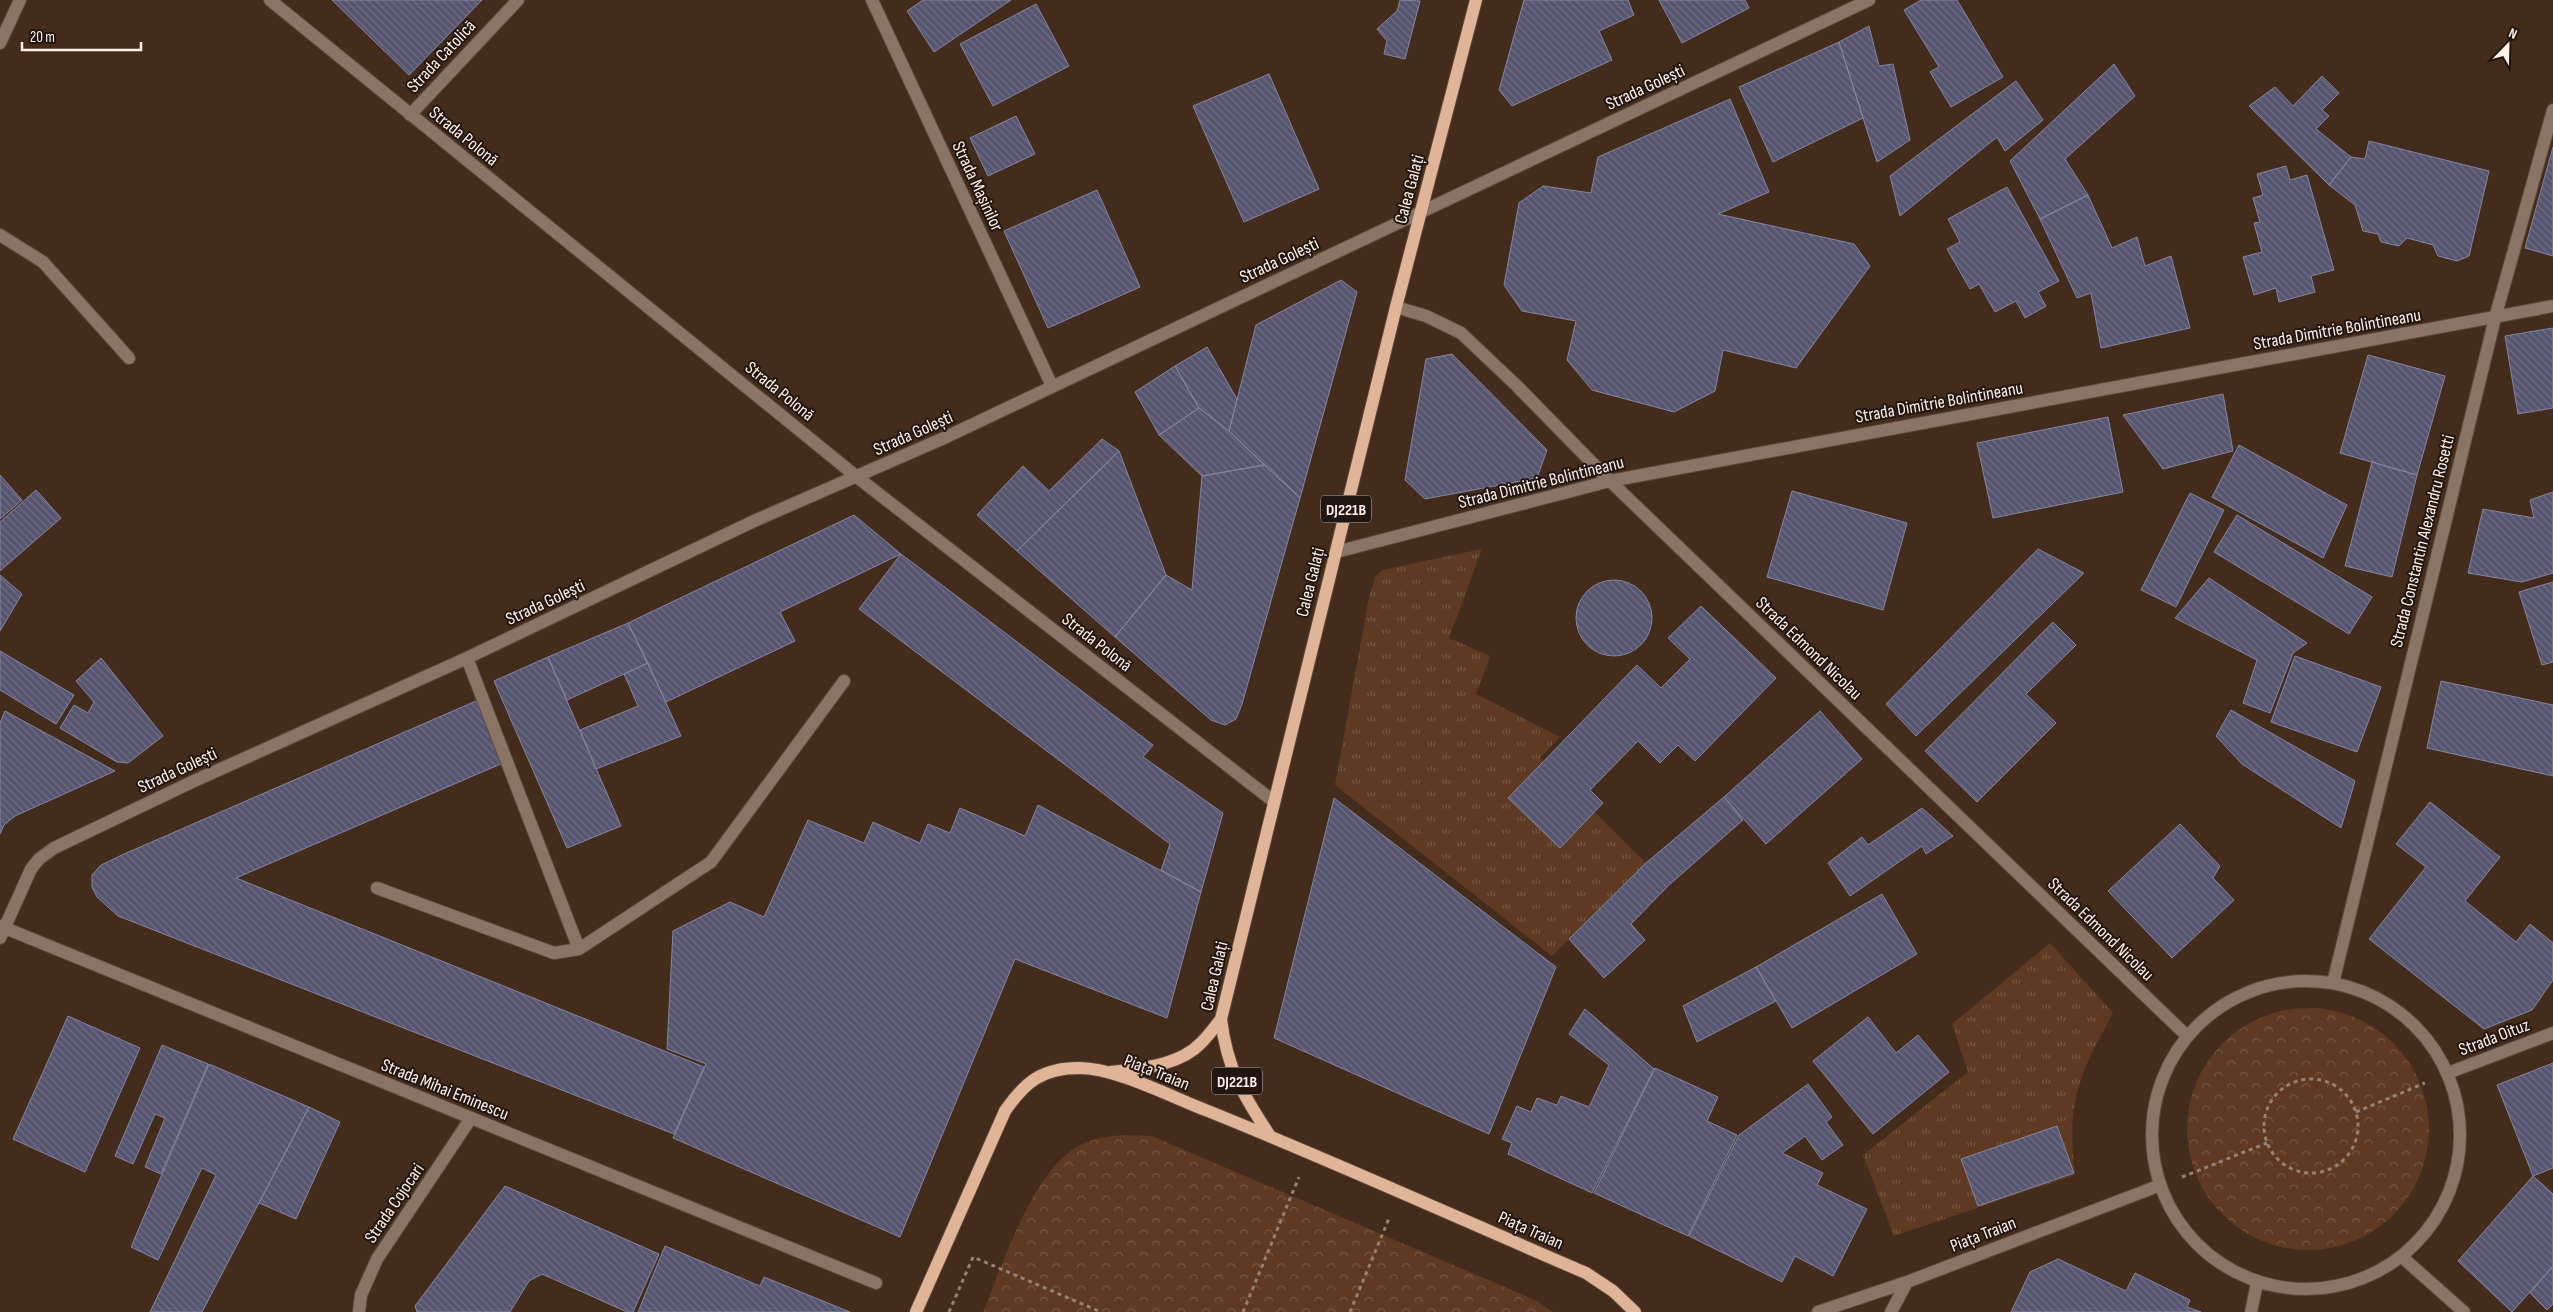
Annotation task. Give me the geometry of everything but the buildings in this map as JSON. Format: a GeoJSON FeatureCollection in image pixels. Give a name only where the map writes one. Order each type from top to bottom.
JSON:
{"type":"FeatureCollection","features":[{"type":"Feature","properties":{"kind":"main road","name":"Calea Galați"},"geometry":{"type":"LineString","coordinates":[[1270,1136],[1246,1100],[1233,1073],[1225,1049],[1221,1019],[1273,801],[1396,307],[1476,0]]}},
{"type":"Feature","properties":{"kind":"main road"},"geometry":{"type":"LineString","coordinates":[[1110,1072],[1166,1062],[1185,1055],[1200,1044],[1221,1019]]}},
{"type":"Feature","properties":{"kind":"main road","name":"Piața Traian"},"geometry":{"type":"LineString","coordinates":[[916,1312],[1005,1111],[1020,1089],[1038,1076],[1057,1070],[1080,1068],[1110,1072],[1270,1136],[1586,1273],[1613,1291],[1636,1312]]}},
{"type":"Feature","properties":{"kind":"street"},"geometry":{"type":"LineString","coordinates":[[0,43],[20,0]]}},
{"type":"Feature","properties":{"kind":"street","name":"Strada Polonă"},"geometry":{"type":"LineString","coordinates":[[270,0],[857,477],[1273,801]]}},
{"type":"Feature","properties":{"kind":"street","name":"Strada Catolică"},"geometry":{"type":"LineString","coordinates":[[410,115],[518,0]]}},
{"type":"Feature","properties":{"kind":"street","name":"Strada Mașinilor"},"geometry":{"type":"LineString","coordinates":[[872,0],[1052,386]]}},
{"type":"Feature","properties":{"kind":"street","name":"Strada Golești"},"geometry":{"type":"LineString","coordinates":[[1,931],[31,870],[39,859],[54,848],[194,781],[467,658],[754,521],[944,438],[1870,0]]}},
{"type":"Feature","properties":{"kind":"street","name":"Strada Constantin Alexandru Rosetti"},"geometry":{"type":"LineString","coordinates":[[2333,983],[2495,318],[2553,110]]}},
{"type":"Feature","properties":{"kind":"street"},"geometry":{"type":"LineString","coordinates":[[0,235],[43,262],[129,358]]}},
{"type":"Feature","properties":{"kind":"street","name":"Strada Dimitrie Bolintineanu"},"geometry":{"type":"LineString","coordinates":[[1336,552],[1610,481],[2553,306]]}},
{"type":"Feature","properties":{"kind":"street","name":"Strada Edmond Nicolau"},"geometry":{"type":"LineString","coordinates":[[1396,307],[1426,316],[1461,332],[1610,481],[2186,1035]]}},
{"type":"Feature","properties":{"kind":"street"},"geometry":{"type":"LineString","coordinates":[[467,658],[579,949]]}},
{"type":"Feature","properties":{"kind":"street"},"geometry":{"type":"LineString","coordinates":[[377,888],[554,953],[579,949],[711,862],[844,681]]}},
{"type":"Feature","properties":{"kind":"street","name":"Strada Mihai Eminescu"},"geometry":{"type":"LineString","coordinates":[[1,931],[471,1118],[876,1283]]}},
{"type":"Feature","properties":{"kind":"street"},"geometry":{"type":"LineString","coordinates":[[2293,980],[2333,983],[2381,999],[2421,1030],[2448,1073],[2461,1122],[2457,1173],[2436,1220],[2402,1257],[2358,1282],[2308,1291],[2257,1283],[2215,1261],[2181,1228],[2158,1186],[2150,1133],[2160,1081],[2186,1035],[2217,1007],[2253,989],[2293,980]]}},
{"type":"Feature","properties":{"kind":"street","name":"Strada Oituz"},"geometry":{"type":"LineString","coordinates":[[2448,1073],[2553,1033]]}},
{"type":"Feature","properties":{"kind":"street","name":"Strada Cojocari"},"geometry":{"type":"LineString","coordinates":[[359,1312],[361,1296],[377,1259],[471,1118]]}},
{"type":"Feature","properties":{"kind":"street","name":"Piața Traian"},"geometry":{"type":"LineString","coordinates":[[1818,1312],[1907,1282],[2158,1186]]}},
{"type":"Feature","properties":{"kind":"street"},"geometry":{"type":"LineString","coordinates":[[2402,1257],[2464,1312]]}},
{"type":"Feature","properties":{"kind":"street"},"geometry":{"type":"LineString","coordinates":[[1891,1312],[1907,1282]]}},
{"type":"Feature","properties":{"kind":"street"},"geometry":{"type":"LineString","coordinates":[[2251,1312],[2257,1283]]}},
{"type":"Feature","properties":{"kind":"path"},"geometry":{"type":"LineString","coordinates":[[2356,1112],[2448,1073]]}},
{"type":"Feature","properties":{"kind":"path"},"geometry":{"type":"LineString","coordinates":[[2312,1078],[2327,1081],[2340,1088],[2350,1099],[2356,1112],[2359,1127],[2356,1142],[2348,1156],[2336,1166],[2320,1173],[2304,1173],[2288,1167],[2275,1157],[2267,1143],[2264,1126],[2266,1110],[2273,1097],[2284,1087],[2297,1081],[2312,1078]]}},
{"type":"Feature","properties":{"kind":"path"},"geometry":{"type":"LineString","coordinates":[[2158,1186],[2267,1143]]}},
{"type":"Feature","properties":{"kind":"path"},"geometry":{"type":"LineString","coordinates":[[1243,1312],[1309,1154]]}},
{"type":"Feature","properties":{"kind":"path"},"geometry":{"type":"LineString","coordinates":[[1350,1312],[1400,1192]]}},
{"type":"Feature","properties":{"kind":"path"},"geometry":{"type":"LineString","coordinates":[[949,1312],[973,1257],[1100,1312]]}},
{"type":"Feature","properties":{"kind":"green space"},"geometry":{"type":"Polygon","coordinates":[[[1482,549],[1449,638],[1490,656],[1476,694],[1560,737],[1540,758],[1646,863],[1552,956],[1335,785],[1369,597],[1375,577],[1382,570],[1482,549]]]}},
{"type":"Feature","properties":{"kind":"green space"},"geometry":{"type":"Polygon","coordinates":[[[2050,943],[2113,1013],[2091,1054],[2078,1090],[2072,1128],[2075,1175],[1894,1236],[1863,1155],[1968,1072],[1952,1024],[2050,943]]]}},
{"type":"Feature","properties":{"kind":"green space"},"geometry":{"type":"Polygon","coordinates":[[[2308,1008],[2332,1011],[2365,1023],[2385,1036],[2401,1052],[2414,1072],[2423,1094],[2429,1129],[2426,1153],[2414,1186],[2401,1206],[2385,1222],[2365,1235],[2343,1244],[2308,1250],[2284,1247],[2251,1235],[2231,1222],[2215,1206],[2202,1186],[2193,1164],[2187,1129],[2190,1105],[2202,1072],[2215,1052],[2231,1036],[2251,1023],[2273,1014],[2308,1008]]]}},
{"type":"Feature","properties":{"kind":"green space"},"geometry":{"type":"Polygon","coordinates":[[[1111,1136],[1152,1136],[1535,1300],[1553,1312],[983,1312],[1023,1216],[1051,1170],[1068,1153],[1087,1142],[1111,1136]]]}}]}
